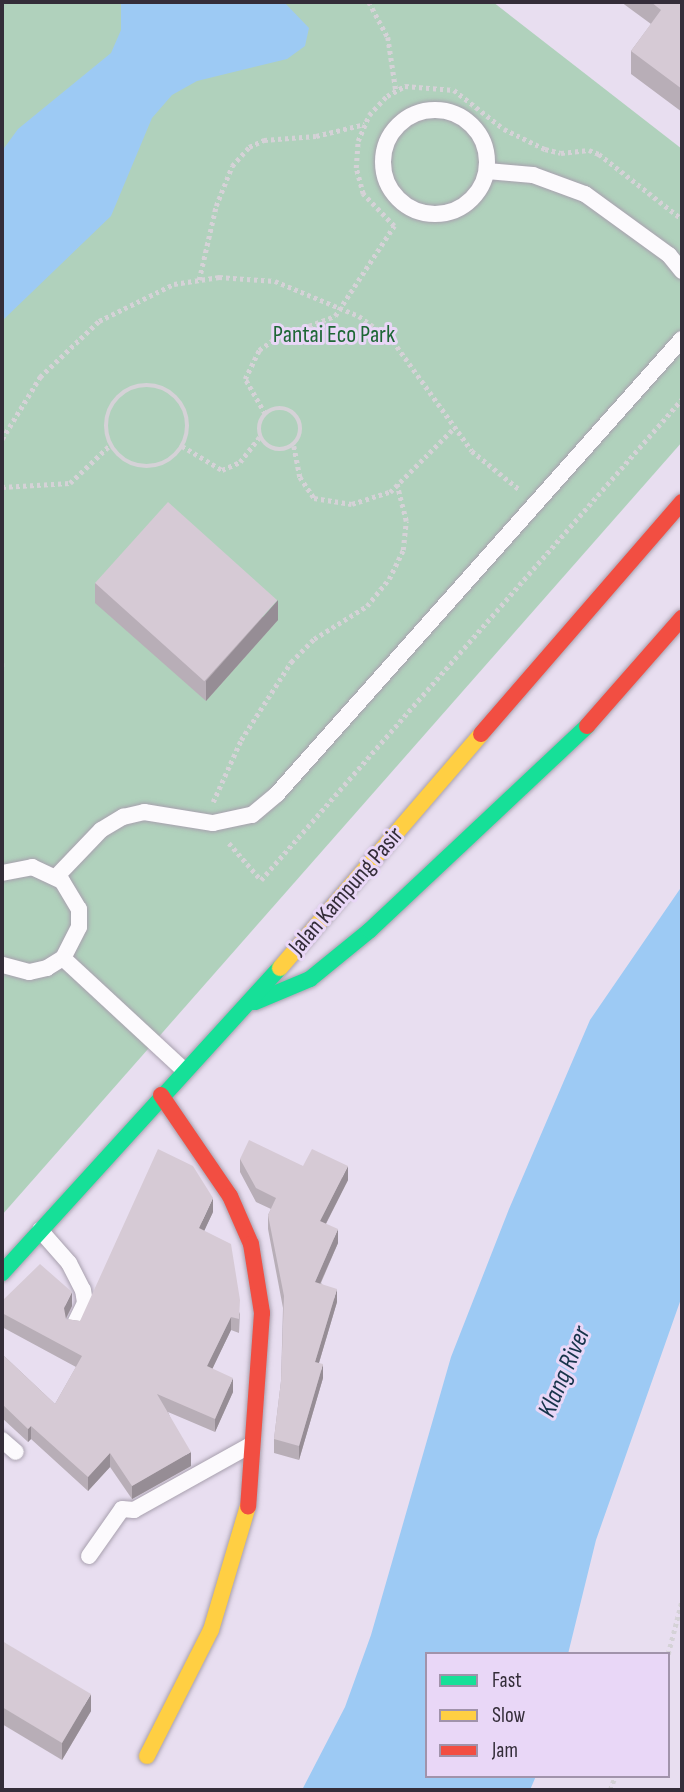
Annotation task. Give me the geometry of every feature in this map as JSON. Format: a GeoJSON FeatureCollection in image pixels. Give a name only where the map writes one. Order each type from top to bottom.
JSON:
{"type":"FeatureCollection","features":[{"type":"Feature","properties":{"kind":"street","name":"Jalan Kampung Pasir"},"geometry":{"type":"LineString","coordinates":[[2,1273],[161,1095],[248,1005],[682,502]]}},
{"type":"Feature","properties":{"kind":"street"},"geometry":{"type":"LineString","coordinates":[[248,1005],[310,979],[370,930],[599,715],[682,618]]}},
{"type":"Feature","properties":{"kind":"street"},"geometry":{"type":"LineString","coordinates":[[147,1756],[211,1630],[230,1576],[247,1514],[262,1313],[251,1244],[223,1186],[161,1095]]}},
{"type":"Feature","properties":{"kind":"lane"},"geometry":{"type":"LineString","coordinates":[[427,109],[444,110],[473,125],[482,139],[487,171],[480,188],[461,207],[435,214],[417,211],[389,188],[383,152],[388,137],[405,119],[427,109]]}},
{"type":"Feature","properties":{"kind":"lane"},"geometry":{"type":"LineString","coordinates":[[487,171],[533,175],[585,194],[669,255],[682,271]]}},
{"type":"Feature","properties":{"kind":"lane"},"geometry":{"type":"LineString","coordinates":[[55,877],[101,830],[123,817],[144,812],[213,823],[253,815],[277,794],[682,339]]}},
{"type":"Feature","properties":{"kind":"lane"},"geometry":{"type":"LineString","coordinates":[[2,873],[32,867],[55,877],[72,893],[79,909],[74,944],[62,958],[29,972],[2,965]]}},
{"type":"Feature","properties":{"kind":"lane"},"geometry":{"type":"LineString","coordinates":[[62,958],[184,1070]]}},
{"type":"Feature","properties":{"kind":"lane"},"geometry":{"type":"LineString","coordinates":[[40,1230],[69,1263],[83,1290],[85,1303],[74,1326]]}},
{"type":"Feature","properties":{"kind":"lane"},"geometry":{"type":"LineString","coordinates":[[2,1440],[16,1452]]}},
{"type":"Feature","properties":{"kind":"lane"},"geometry":{"type":"LineString","coordinates":[[89,1556],[122,1509],[134,1510],[254,1443]]}},
{"type":"Feature","properties":{"kind":"path"},"geometry":{"type":"LineString","coordinates":[[369,2],[388,37],[396,91]]}},
{"type":"Feature","properties":{"kind":"path"},"geometry":{"type":"LineString","coordinates":[[199,280],[216,206],[232,166],[249,147],[264,140],[316,136],[365,124]]}},
{"type":"Feature","properties":{"kind":"path"},"geometry":{"type":"LineString","coordinates":[[182,446],[222,470],[240,462],[260,436],[265,414],[245,379],[259,350],[276,338],[335,316],[394,226]]}},
{"type":"Feature","properties":{"kind":"path"},"geometry":{"type":"LineString","coordinates":[[2,439],[40,377],[99,321],[174,285],[219,276],[275,281],[342,307],[393,341],[472,451],[538,503]]}},
{"type":"Feature","properties":{"kind":"path"},"geometry":{"type":"LineString","coordinates":[[144,385],[158,386],[180,402],[188,427],[182,446],[169,461],[143,467],[119,456],[110,445],[106,432],[111,405],[120,395],[144,385]]}},
{"type":"Feature","properties":{"kind":"path"},"geometry":{"type":"LineString","coordinates":[[397,484],[407,521],[403,550],[389,579],[367,606],[314,639],[291,662],[241,740],[213,795],[213,823],[261,880],[682,399]]}},
{"type":"Feature","properties":{"kind":"path"},"geometry":{"type":"LineString","coordinates":[[260,436],[274,450],[294,446],[302,435],[297,416],[279,408],[265,414]]}},
{"type":"Feature","properties":{"kind":"path"},"geometry":{"type":"LineString","coordinates":[[294,446],[305,488],[327,503],[376,499],[397,484],[454,428]]}},
{"type":"Feature","properties":{"kind":"path"},"geometry":{"type":"LineString","coordinates":[[2,487],[70,483],[110,445]]}},
{"type":"Feature","properties":{"kind":"path"},"geometry":{"type":"LineString","coordinates":[[2,663],[2,670]]}},
{"type":"Feature","properties":{"kind":"path"},"geometry":{"type":"LineString","coordinates":[[669,1652],[682,1600]]}},
{"type":"Feature","properties":{"kind":"green space","name":"Pantai Eco Park"},"geometry":{"type":"Polygon","coordinates":[[[2,2],[493,2],[682,149],[682,442],[2,1215],[2,2]]]}},
{"type":"Feature","properties":{"kind":"water"},"geometry":{"type":"Polygon","coordinates":[[[121,2],[284,2],[309,28],[305,46],[287,59],[197,81],[172,95],[152,118],[111,216],[2,321],[2,151],[18,129],[111,53],[121,30],[121,2]]]}},
{"type":"Feature","properties":{"kind":"water","name":"Klang River"},"geometry":{"type":"Polygon","coordinates":[[[682,886],[682,1296],[596,1540],[568,1652],[425,1652],[425,1778],[535,1778],[530,1790],[302,1790],[345,1707],[371,1635],[451,1357],[509,1209],[590,1020],[682,886]]]}},
{"type":"Feature","properties":{"kind":"building"},"geometry":{"type":"Polygon","coordinates":[[[651,2],[682,2],[682,89],[631,51],[661,10],[651,2]]]}},
{"type":"Feature","properties":{"kind":"building"},"geometry":{"type":"Polygon","coordinates":[[[168,502],[277,600],[204,681],[95,583],[168,502]]]}},
{"type":"Feature","properties":{"kind":"building"},"geometry":{"type":"Polygon","coordinates":[[[249,1140],[303,1166],[312,1149],[348,1166],[320,1221],[338,1229],[315,1282],[337,1289],[315,1362],[323,1364],[299,1446],[274,1439],[281,1381],[284,1296],[268,1215],[276,1198],[256,1188],[240,1159],[249,1140]]]}},
{"type":"Feature","properties":{"kind":"building"},"geometry":{"type":"Polygon","coordinates":[[[158,1149],[193,1166],[213,1198],[199,1228],[231,1244],[240,1300],[239,1319],[231,1317],[207,1366],[233,1378],[215,1419],[157,1394],[191,1452],[132,1486],[110,1453],[88,1477],[31,1426],[28,1429],[2,1404],[2,1354],[55,1404],[82,1356],[2,1313],[2,1301],[40,1264],[72,1292],[64,1308],[66,1319],[80,1321],[158,1149]]]}},
{"type":"Feature","properties":{"kind":"building"},"geometry":{"type":"Polygon","coordinates":[[[2,1641],[91,1694],[62,1743],[2,1707],[2,1641]]]}},
{"type":"Feature","properties":{"kind":"traffic: fast"},"geometry":{"type":"LineString","coordinates":[[255,1002],[310,979],[370,930],[587,726]]}},
{"type":"Feature","properties":{"kind":"traffic: fast"},"geometry":{"type":"LineString","coordinates":[[2,1273],[280,968]]}},
{"type":"Feature","properties":{"kind":"traffic: slow"},"geometry":{"type":"LineString","coordinates":[[280,968],[481,734]]}},
{"type":"Feature","properties":{"kind":"traffic: slow"},"geometry":{"type":"LineString","coordinates":[[147,1756],[211,1630],[248,1506]]}},
{"type":"Feature","properties":{"kind":"traffic: jam"},"geometry":{"type":"LineString","coordinates":[[481,734],[682,502]]}},
{"type":"Feature","properties":{"kind":"traffic: jam"},"geometry":{"type":"LineString","coordinates":[[587,726],[682,618]]}},
{"type":"Feature","properties":{"kind":"traffic: jam"},"geometry":{"type":"LineString","coordinates":[[161,1095],[230,1196],[251,1244],[262,1313],[248,1506]]}}]}
